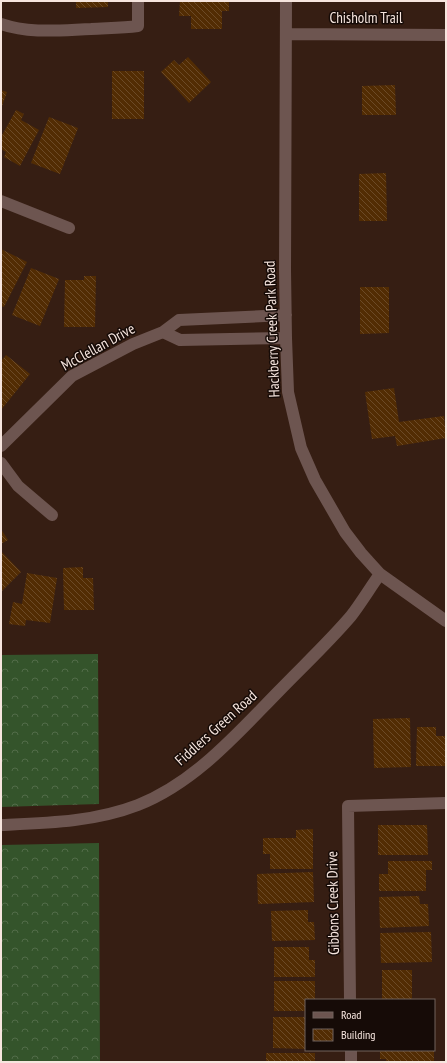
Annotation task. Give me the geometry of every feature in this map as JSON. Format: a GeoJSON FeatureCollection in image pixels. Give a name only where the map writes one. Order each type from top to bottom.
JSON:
{"type":"FeatureCollection","features":[{"type":"Feature","properties":{"kind":"street"},"geometry":{"type":"LineString","coordinates":[[1,24],[14,29],[58,30],[138,26],[138,1]]}},
{"type":"Feature","properties":{"kind":"street","name":"Hackberry Creek Park Road"},"geometry":{"type":"LineString","coordinates":[[286,1],[286,338],[288,392],[301,448],[315,480],[345,532],[380,574],[446,621]]}},
{"type":"Feature","properties":{"kind":"street","name":"Chisholm Trail"},"geometry":{"type":"LineString","coordinates":[[286,34],[446,35]]}},
{"type":"Feature","properties":{"kind":"street"},"geometry":{"type":"LineString","coordinates":[[1,201],[69,228]]}},
{"type":"Feature","properties":{"kind":"street","name":"McClellan Drive"},"geometry":{"type":"LineString","coordinates":[[1,446],[72,376],[133,344],[163,332],[180,320],[286,315]]}},
{"type":"Feature","properties":{"kind":"street"},"geometry":{"type":"LineString","coordinates":[[196,319],[196,340]]}},
{"type":"Feature","properties":{"kind":"street"},"geometry":{"type":"LineString","coordinates":[[163,332],[180,340],[286,338]]}},
{"type":"Feature","properties":{"kind":"street"},"geometry":{"type":"LineString","coordinates":[[1,463],[18,486],[52,515]]}},
{"type":"Feature","properties":{"kind":"street","name":"Fiddlers Green Road"},"geometry":{"type":"LineString","coordinates":[[1,825],[73,822],[96,817],[138,805],[159,795],[195,772],[239,732],[341,627],[352,615],[380,574]]}},
{"type":"Feature","properties":{"kind":"street","name":"Gibbons Creek Drive"},"geometry":{"type":"LineString","coordinates":[[350,999],[348,806],[446,803]]}},
{"type":"Feature","properties":{"kind":"street"},"geometry":{"type":"LineString","coordinates":[[351,1051],[351,1062]]}},
{"type":"Feature","properties":{"kind":"green space"},"geometry":{"type":"Polygon","coordinates":[[[98,654],[99,804],[1,807],[1,655],[98,654]]]}},
{"type":"Feature","properties":{"kind":"green space"},"geometry":{"type":"Polygon","coordinates":[[[99,843],[100,1062],[1,1062],[1,845],[99,843]]]}},
{"type":"Feature","properties":{"kind":"building"},"geometry":{"type":"Polygon","coordinates":[[[76,1],[108,1],[108,7],[76,8],[76,1]]]}},
{"type":"Feature","properties":{"kind":"building"},"geometry":{"type":"Polygon","coordinates":[[[180,1],[229,1],[229,11],[222,11],[222,29],[191,29],[191,16],[179,16],[180,1]]]}},
{"type":"Feature","properties":{"kind":"building"},"geometry":{"type":"Polygon","coordinates":[[[188,57],[211,82],[189,103],[161,72],[174,60],[179,65],[188,57]]]}},
{"type":"Feature","properties":{"kind":"building"},"geometry":{"type":"Polygon","coordinates":[[[112,71],[144,71],[144,119],[112,119],[112,71]]]}},
{"type":"Feature","properties":{"kind":"building"},"geometry":{"type":"Polygon","coordinates":[[[395,85],[396,115],[362,115],[362,86],[395,85]]]}},
{"type":"Feature","properties":{"kind":"building"},"geometry":{"type":"Polygon","coordinates":[[[1,90],[7,92],[1,109],[1,90]]]}},
{"type":"Feature","properties":{"kind":"building"},"geometry":{"type":"Polygon","coordinates":[[[16,110],[24,114],[21,120],[39,130],[20,166],[4,157],[6,152],[1,149],[1,137],[16,110]]]}},
{"type":"Feature","properties":{"kind":"building"},"geometry":{"type":"Polygon","coordinates":[[[49,117],[78,128],[60,174],[31,163],[49,117]]]}},
{"type":"Feature","properties":{"kind":"building"},"geometry":{"type":"Polygon","coordinates":[[[386,173],[387,221],[359,221],[359,174],[386,173]]]}},
{"type":"Feature","properties":{"kind":"building"},"geometry":{"type":"Polygon","coordinates":[[[1,249],[27,262],[4,307],[1,306],[1,249]]]}},
{"type":"Feature","properties":{"kind":"building"},"geometry":{"type":"Polygon","coordinates":[[[31,268],[59,279],[40,326],[12,315],[31,268]]]}},
{"type":"Feature","properties":{"kind":"building"},"geometry":{"type":"Polygon","coordinates":[[[84,276],[96,276],[95,327],[64,327],[65,280],[84,280],[84,276]]]}},
{"type":"Feature","properties":{"kind":"building"},"geometry":{"type":"Polygon","coordinates":[[[360,287],[389,287],[389,333],[360,334],[360,287]]]}},
{"type":"Feature","properties":{"kind":"building"},"geometry":{"type":"Polygon","coordinates":[[[6,355],[30,374],[1,410],[1,361],[6,355]]]}},
{"type":"Feature","properties":{"kind":"building"},"geometry":{"type":"Polygon","coordinates":[[[394,388],[399,422],[444,416],[446,438],[397,446],[395,436],[372,439],[365,392],[394,388]]]}},
{"type":"Feature","properties":{"kind":"building"},"geometry":{"type":"Polygon","coordinates":[[[1,529],[8,540],[1,544],[1,529]]]}},
{"type":"Feature","properties":{"kind":"building"},"geometry":{"type":"Polygon","coordinates":[[[1,551],[21,572],[1,592],[1,551]]]}},
{"type":"Feature","properties":{"kind":"building"},"geometry":{"type":"Polygon","coordinates":[[[83,567],[83,578],[93,578],[94,610],[64,610],[63,568],[83,567]]]}},
{"type":"Feature","properties":{"kind":"building"},"geometry":{"type":"Polygon","coordinates":[[[27,573],[57,578],[50,623],[26,620],[25,626],[9,624],[13,602],[22,604],[27,573]]]}},
{"type":"Feature","properties":{"kind":"building"},"geometry":{"type":"Polygon","coordinates":[[[410,718],[411,767],[374,768],[373,719],[410,718]]]}},
{"type":"Feature","properties":{"kind":"building"},"geometry":{"type":"Polygon","coordinates":[[[417,727],[436,727],[436,736],[446,736],[446,766],[416,766],[417,727]]]}},
{"type":"Feature","properties":{"kind":"building"},"geometry":{"type":"Polygon","coordinates":[[[378,825],[427,825],[428,855],[378,855],[378,825]]]}},
{"type":"Feature","properties":{"kind":"building"},"geometry":{"type":"Polygon","coordinates":[[[313,829],[313,869],[270,869],[270,854],[263,854],[263,838],[296,838],[296,830],[313,829]]]}},
{"type":"Feature","properties":{"kind":"building"},"geometry":{"type":"Polygon","coordinates":[[[388,861],[432,861],[432,870],[426,870],[426,891],[379,891],[379,874],[388,874],[388,861]]]}},
{"type":"Feature","properties":{"kind":"building"},"geometry":{"type":"Polygon","coordinates":[[[313,872],[314,902],[258,904],[257,874],[313,872]]]}},
{"type":"Feature","properties":{"kind":"building"},"geometry":{"type":"Polygon","coordinates":[[[419,896],[420,904],[428,904],[429,926],[380,928],[379,897],[419,896]]]}},
{"type":"Feature","properties":{"kind":"building"},"geometry":{"type":"Polygon","coordinates":[[[308,910],[308,922],[314,922],[315,940],[272,941],[271,911],[308,910]]]}},
{"type":"Feature","properties":{"kind":"building"},"geometry":{"type":"Polygon","coordinates":[[[431,932],[432,962],[381,963],[380,933],[431,932]]]}},
{"type":"Feature","properties":{"kind":"building"},"geometry":{"type":"Polygon","coordinates":[[[274,947],[309,947],[309,960],[315,960],[315,977],[274,977],[274,947]]]}},
{"type":"Feature","properties":{"kind":"building"},"geometry":{"type":"Polygon","coordinates":[[[382,970],[412,970],[412,999],[382,999],[382,970]]]}},
{"type":"Feature","properties":{"kind":"building"},"geometry":{"type":"Polygon","coordinates":[[[274,981],[315,981],[315,999],[305,999],[305,1011],[274,1011],[274,981]]]}},
{"type":"Feature","properties":{"kind":"building"},"geometry":{"type":"Polygon","coordinates":[[[273,1017],[305,1017],[305,1049],[273,1048],[273,1017]]]}},
{"type":"Feature","properties":{"kind":"building"},"geometry":{"type":"Polygon","coordinates":[[[380,1051],[434,1051],[434,1062],[386,1062],[386,1059],[380,1059],[380,1051]]]}},
{"type":"Feature","properties":{"kind":"building"},"geometry":{"type":"Polygon","coordinates":[[[266,1053],[315,1053],[315,1062],[266,1062],[266,1053]]]}}]}
